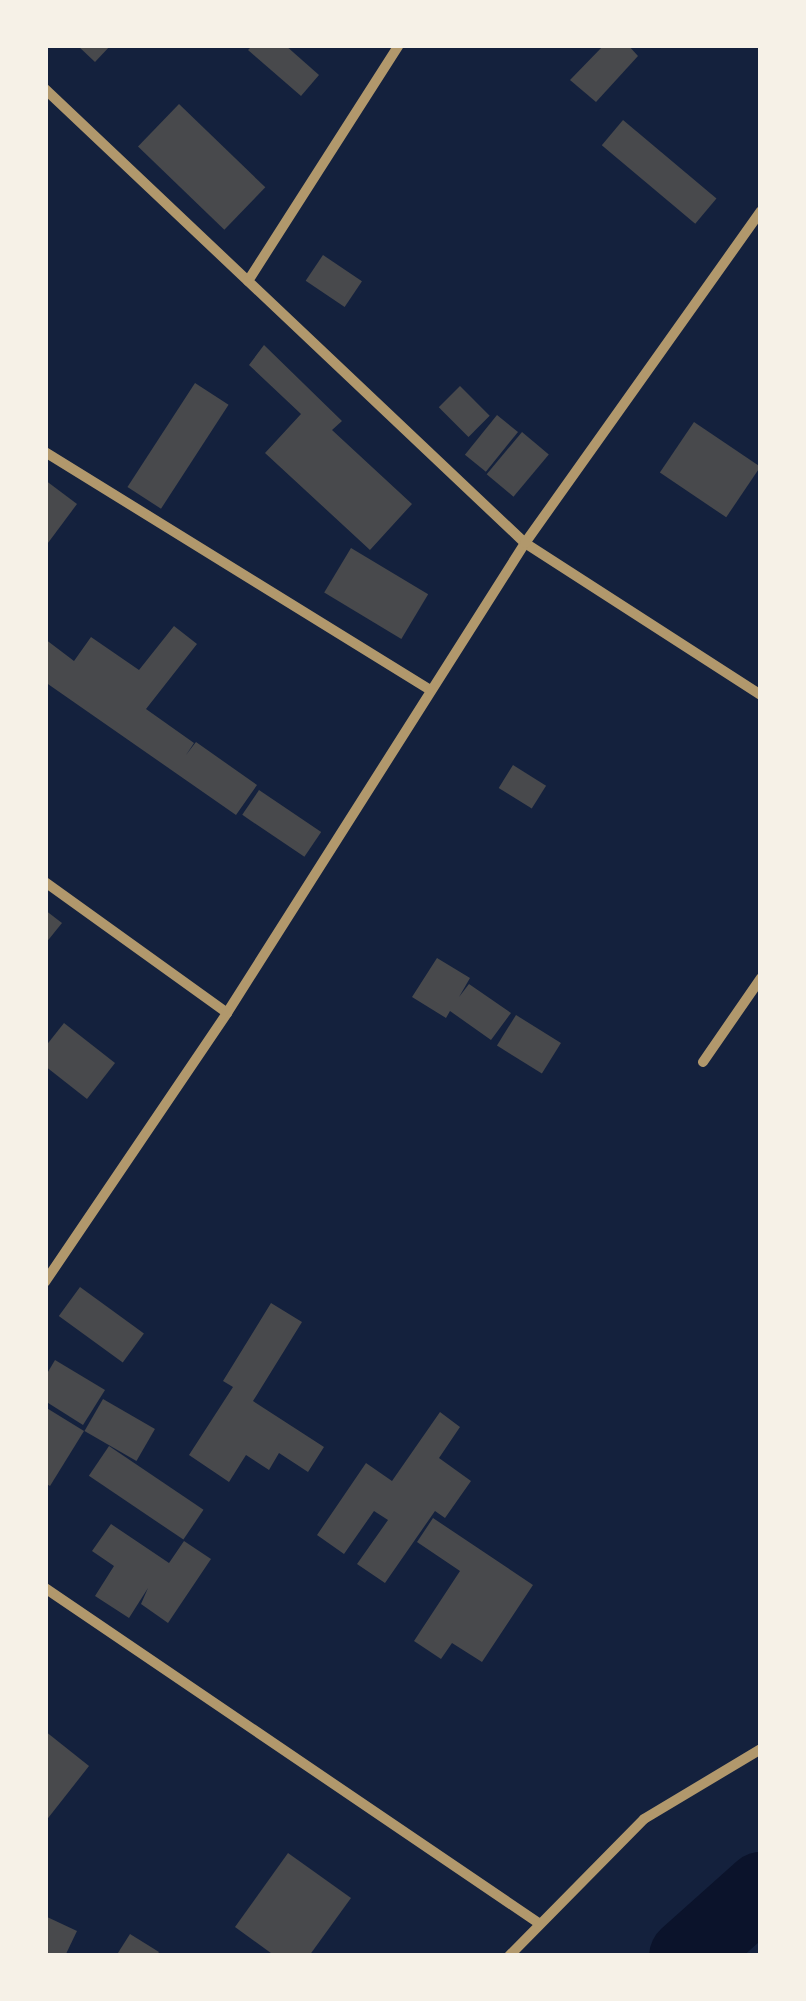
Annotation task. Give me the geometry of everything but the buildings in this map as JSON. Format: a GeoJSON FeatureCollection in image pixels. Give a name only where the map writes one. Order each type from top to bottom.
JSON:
{"type":"FeatureCollection","features":[{"type":"Feature","properties":{"kind":"street"},"geometry":{"type":"LineString","coordinates":[[248,280],[399,45]]}},
{"type":"Feature","properties":{"kind":"street"},"geometry":{"type":"LineString","coordinates":[[45,89],[525,542],[761,694]]}},
{"type":"Feature","properties":{"kind":"street"},"geometry":{"type":"LineString","coordinates":[[45,1282],[227,1013],[525,542],[761,211]]}},
{"type":"Feature","properties":{"kind":"street"},"geometry":{"type":"LineString","coordinates":[[45,452],[428,690]]}},
{"type":"Feature","properties":{"kind":"street"},"geometry":{"type":"LineString","coordinates":[[45,882],[227,1013]]}},
{"type":"Feature","properties":{"kind":"street"},"geometry":{"type":"LineString","coordinates":[[703,1062],[761,978]]}},
{"type":"Feature","properties":{"kind":"street"},"geometry":{"type":"LineString","coordinates":[[45,1588],[536,1922]]}},
{"type":"Feature","properties":{"kind":"street"},"geometry":{"type":"LineString","coordinates":[[510,1956],[536,1922],[644,1819],[761,1750]]}},
{"type":"Feature","properties":{"kind":"waterway"},"geometry":{"type":"LineString","coordinates":[[686,1956],[761,1889]]}}]}
